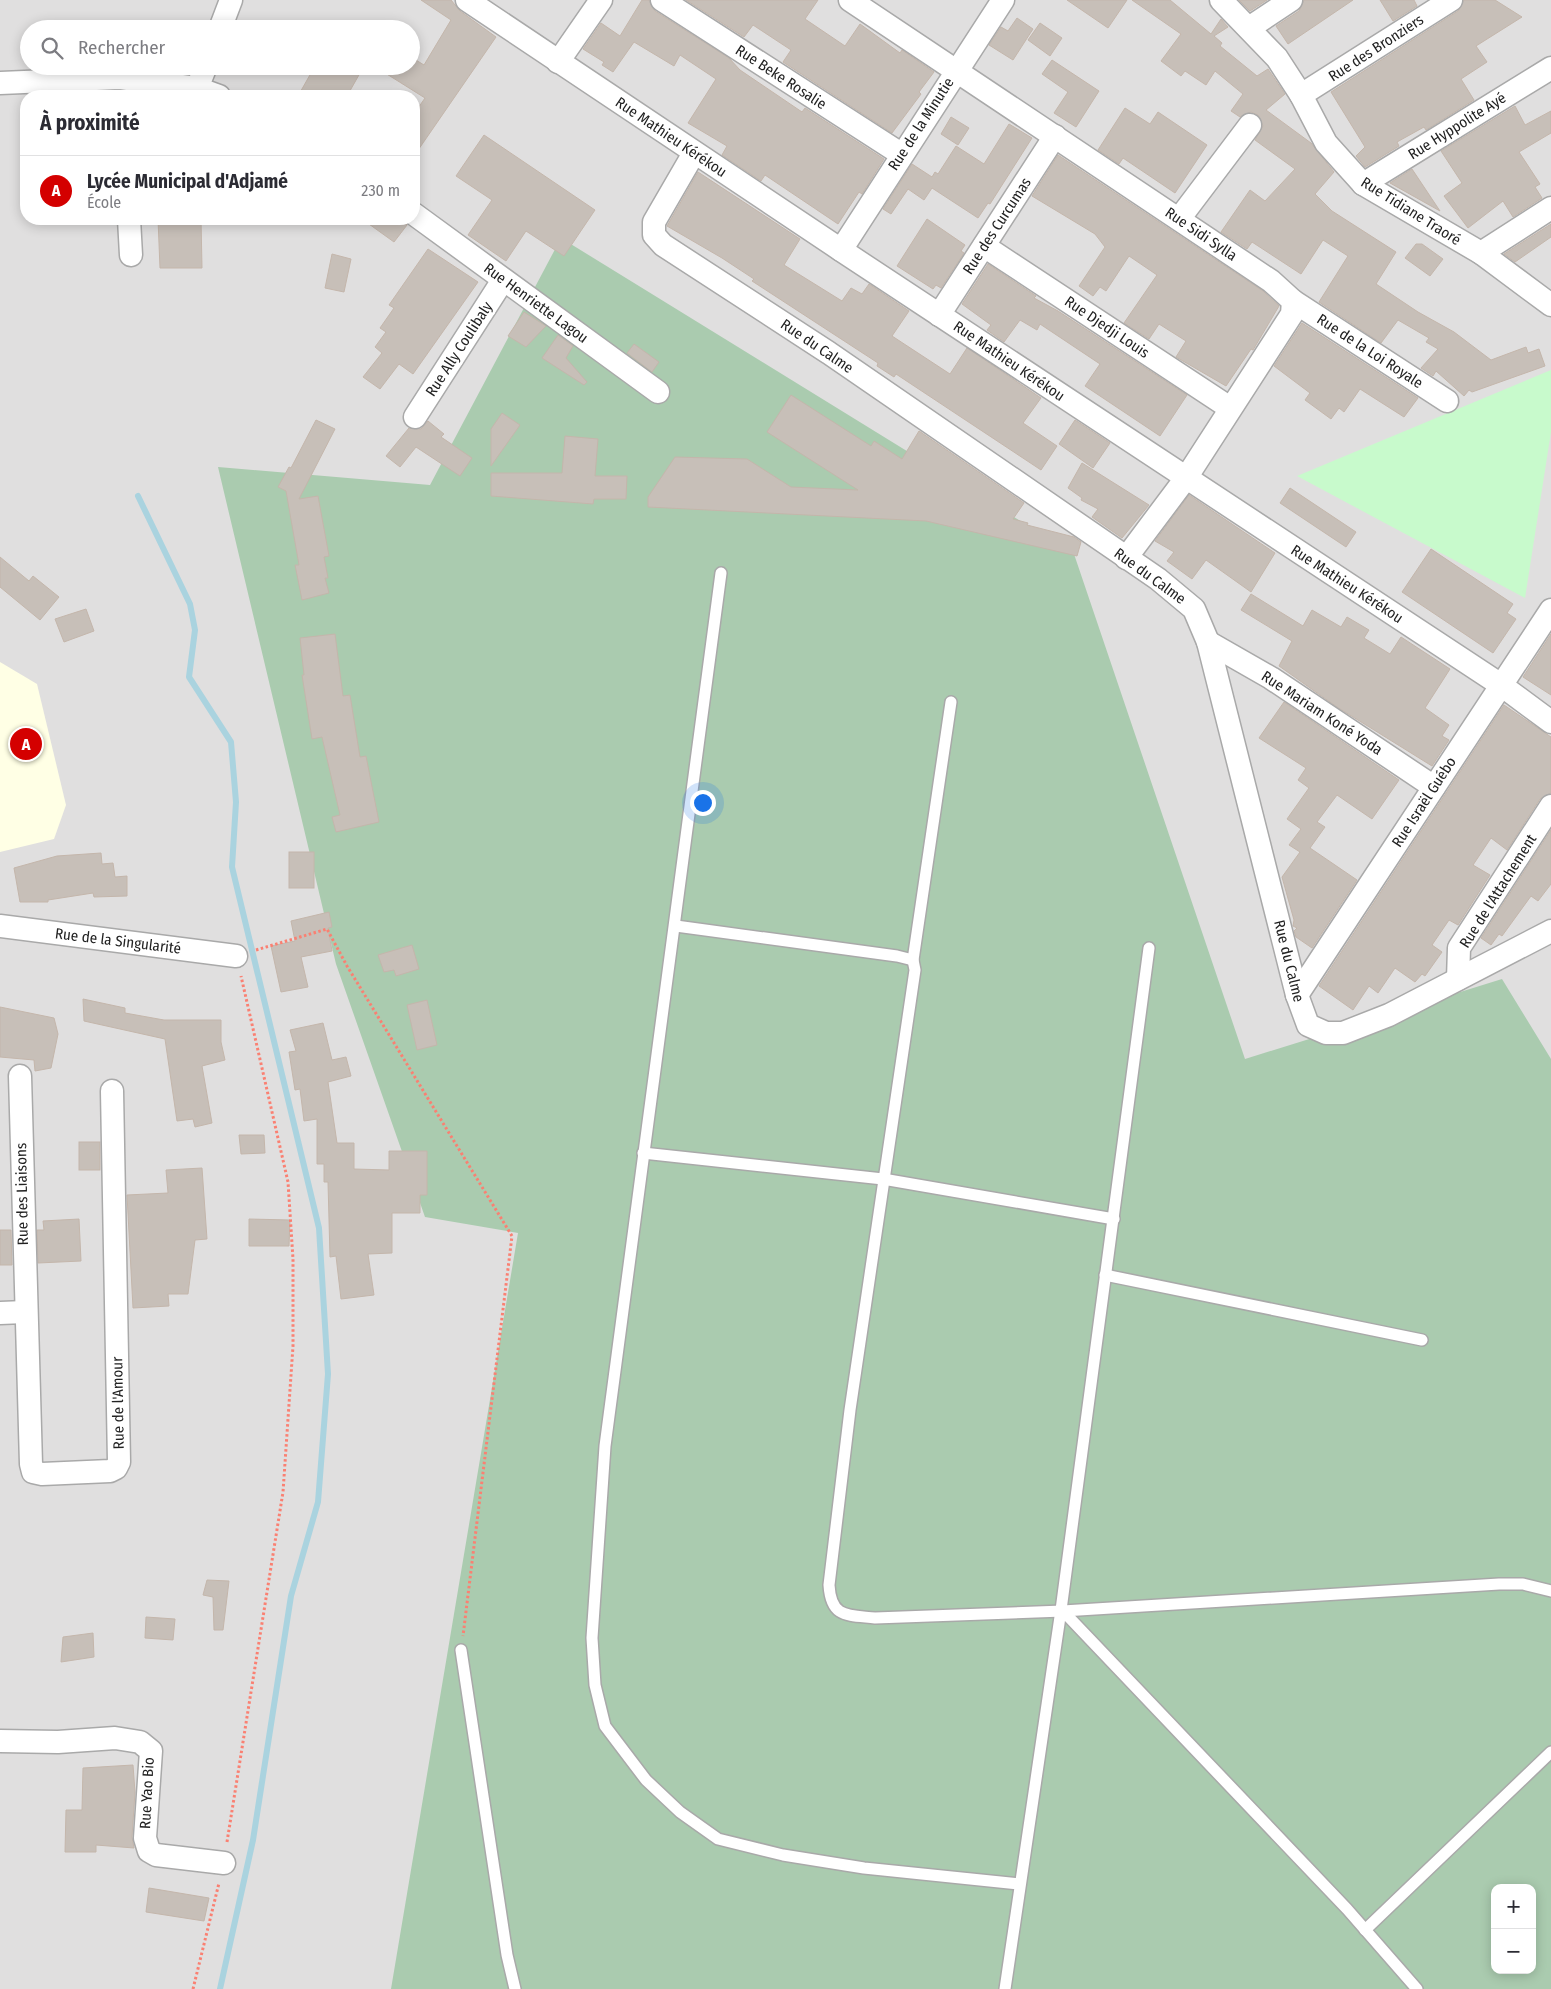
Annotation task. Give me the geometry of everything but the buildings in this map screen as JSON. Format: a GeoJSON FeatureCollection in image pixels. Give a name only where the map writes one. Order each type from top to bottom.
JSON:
{"type":"FeatureCollection","features":[{"type":"Feature","properties":{"kind":"street"},"geometry":{"type":"LineString","coordinates":[[223,20],[231,0]]}},
{"type":"Feature","properties":{"kind":"street","name":"Rue Mathieu Kérékou"},"geometry":{"type":"LineString","coordinates":[[467,0],[694,153],[1501,685],[1551,722]]}},
{"type":"Feature","properties":{"kind":"street"},"geometry":{"type":"LineString","coordinates":[[558,62],[601,0]]}},
{"type":"Feature","properties":{"kind":"street","name":"Rue Beke Rosalie"},"geometry":{"type":"LineString","coordinates":[[662,0],[901,154]]}},
{"type":"Feature","properties":{"kind":"street","name":"Rue Sidi Sylla"},"geometry":{"type":"LineString","coordinates":[[850,0],[1271,281],[1293,301]]}},
{"type":"Feature","properties":{"kind":"street","name":"Rue de la Minutie"},"geometry":{"type":"LineString","coordinates":[[841,250],[901,154],[1003,0]]}},
{"type":"Feature","properties":{"kind":"street","name":"Rue Tidiane Traoré"},"geometry":{"type":"LineString","coordinates":[[1221,0],[1277,58],[1301,95],[1326,143],[1363,184],[1481,253],[1551,305]]}},
{"type":"Feature","properties":{"kind":"street"},"geometry":{"type":"LineString","coordinates":[[1249,28],[1292,0]]}},
{"type":"Feature","properties":{"kind":"street","name":"Rue des Bronziers"},"geometry":{"type":"LineString","coordinates":[[1301,95],[1451,0]]}},
{"type":"Feature","properties":{"kind":"street","name":"Rue Hyppolite Ayé"},"geometry":{"type":"LineString","coordinates":[[1363,184],[1551,68]]}},
{"type":"Feature","properties":{"kind":"street"},"geometry":{"type":"LineString","coordinates":[[197,88],[202,75]]}},
{"type":"Feature","properties":{"kind":"street"},"geometry":{"type":"LineString","coordinates":[[0,82],[197,88],[202,90]]}},
{"type":"Feature","properties":{"kind":"street"},"geometry":{"type":"LineString","coordinates":[[1179,219],[1250,125]]}},
{"type":"Feature","properties":{"kind":"street","name":"Rue des Curcumas"},"geometry":{"type":"LineString","coordinates":[[939,314],[1055,136]]}},
{"type":"Feature","properties":{"kind":"street","name":"Rue du Calme"},"geometry":{"type":"LineString","coordinates":[[694,153],[654,222],[654,234],[663,245],[829,353],[1158,579],[1194,609],[1208,642],[1297,995],[1308,1025],[1326,1033],[1343,1033],[1389,1015],[1550,934]]}},
{"type":"Feature","properties":{"kind":"street"},"geometry":{"type":"LineString","coordinates":[[1481,253],[1551,208]]}},
{"type":"Feature","properties":{"kind":"street","name":"Rue Henriette Lagou"},"geometry":{"type":"LineString","coordinates":[[420,218],[658,392]]}},
{"type":"Feature","properties":{"kind":"street"},"geometry":{"type":"LineString","coordinates":[[129,225],[131,255]]}},
{"type":"Feature","properties":{"kind":"street","name":"Rue Djedji Louis"},"geometry":{"type":"LineString","coordinates":[[984,246],[1230,408]]}},
{"type":"Feature","properties":{"kind":"street","name":"Rue Ally Coulibaly"},"geometry":{"type":"LineString","coordinates":[[415,417],[503,280]]}},
{"type":"Feature","properties":{"kind":"street"},"geometry":{"type":"LineString","coordinates":[[1126,558],[1186,478],[1292,314],[1293,301]]}},
{"type":"Feature","properties":{"kind":"street","name":"Rue de la Loi Royale"},"geometry":{"type":"LineString","coordinates":[[1293,301],[1447,402]]}},
{"type":"Feature","properties":{"kind":"street","name":"Rue Israël Guébo"},"geometry":{"type":"LineString","coordinates":[[1297,995],[1551,610]]}},
{"type":"Feature","properties":{"kind":"street","name":"Rue Mariam Koné Yoda"},"geometry":{"type":"LineString","coordinates":[[1208,642],[1271,678],[1434,787]]}},
{"type":"Feature","properties":{"kind":"street","name":"Rue de l'Attachement"},"geometry":{"type":"LineString","coordinates":[[1458,979],[1459,948],[1551,806]]}},
{"type":"Feature","properties":{"kind":"street","name":"Rue de la Singularité"},"geometry":{"type":"LineString","coordinates":[[0,926],[236,956]]}},
{"type":"Feature","properties":{"kind":"street","name":"Rue des Liaisons"},"geometry":{"type":"LineString","coordinates":[[20,1076],[25,1312]]}},
{"type":"Feature","properties":{"kind":"street","name":"Rue de l'Amour"},"geometry":{"type":"LineString","coordinates":[[25,1312],[31,1464],[33,1472],[110,1471],[116,1468],[119,1462],[112,1092]]}},
{"type":"Feature","properties":{"kind":"street"},"geometry":{"type":"LineString","coordinates":[[0,1313],[25,1312]]}},
{"type":"Feature","properties":{"kind":"street","name":"Rue Yao Bio"},"geometry":{"type":"LineString","coordinates":[[0,1741],[58,1742],[115,1738],[140,1742],[151,1751],[145,1838],[149,1851],[156,1855],[224,1863]]}},
{"type":"Feature","properties":{"kind":"lane"},"geometry":{"type":"LineString","coordinates":[[721,573],[676,926],[643,1153],[605,1446],[595,1568],[593,1647],[595,1685],[605,1726],[646,1780],[680,1812],[718,1839],[783,1855],[864,1868],[1019,1884]]}},
{"type":"Feature","properties":{"kind":"lane"},"geometry":{"type":"LineString","coordinates":[[951,702],[914,960],[916,970],[883,1179],[849,1420],[829,1585],[830,1600],[835,1609],[849,1616],[875,1618],[1062,1610],[1500,1584],[1523,1584],[1551,1591]]}},
{"type":"Feature","properties":{"kind":"lane"},"geometry":{"type":"LineString","coordinates":[[676,926],[897,956],[914,960]]}},
{"type":"Feature","properties":{"kind":"lane"},"geometry":{"type":"LineString","coordinates":[[1005,1989],[1019,1884],[1062,1610],[1104,1275],[1114,1218],[1149,948]]}},
{"type":"Feature","properties":{"kind":"lane"},"geometry":{"type":"LineString","coordinates":[[643,1153],[883,1179],[1114,1218]]}},
{"type":"Feature","properties":{"kind":"lane"},"geometry":{"type":"LineString","coordinates":[[1104,1275],[1422,1340]]}},
{"type":"Feature","properties":{"kind":"lane"},"geometry":{"type":"LineString","coordinates":[[1062,1610],[1365,1930],[1417,1989]]}},
{"type":"Feature","properties":{"kind":"lane"},"geometry":{"type":"LineString","coordinates":[[462,1650],[507,1955],[515,1989]]}},
{"type":"Feature","properties":{"kind":"lane"},"geometry":{"type":"LineString","coordinates":[[1365,1930],[1551,1752]]}},
{"type":"Feature","properties":{"kind":"path"},"geometry":{"type":"LineString","coordinates":[[193,1989],[224,1863],[283,1492],[293,1346],[293,1259],[288,1182],[278,1148],[236,956],[327,929],[347,966],[512,1236],[462,1650]]}},
{"type":"Feature","properties":{"kind":"shaded area"},"geometry":{"type":"Polygon","coordinates":[[[0,0],[1551,0],[1551,1989],[0,1989],[0,0]]]}},
{"type":"Feature","properties":{"kind":"shaded area"},"geometry":{"type":"Polygon","coordinates":[[[561,238],[1074,554],[1245,1059],[1502,979],[1551,1059],[1551,1989],[391,1989],[518,1233],[425,1217],[336,964],[218,467],[430,485],[561,238]]]}},
{"type":"Feature","properties":{"kind":"shaded area"},"geometry":{"type":"Polygon","coordinates":[[[0,662],[37,684],[66,805],[54,839],[0,852],[0,662]]]}},
{"type":"Feature","properties":{"kind":"green space"},"geometry":{"type":"Polygon","coordinates":[[[1551,370],[1551,432],[1525,598],[1297,476],[1551,370]]]}},
{"type":"Feature","properties":{"kind":"waterway"},"geometry":{"type":"LineString","coordinates":[[138,496],[190,604],[195,630],[189,677],[231,742],[236,802],[232,867],[319,1228],[328,1374],[318,1502],[291,1596],[253,1840],[220,1989]]}},
{"type":"Feature","properties":{"kind":"place","name":"Lycée Municipal d'Adjamé"},"geometry":{"type":"Point","coordinates":[26,744]}}]}
